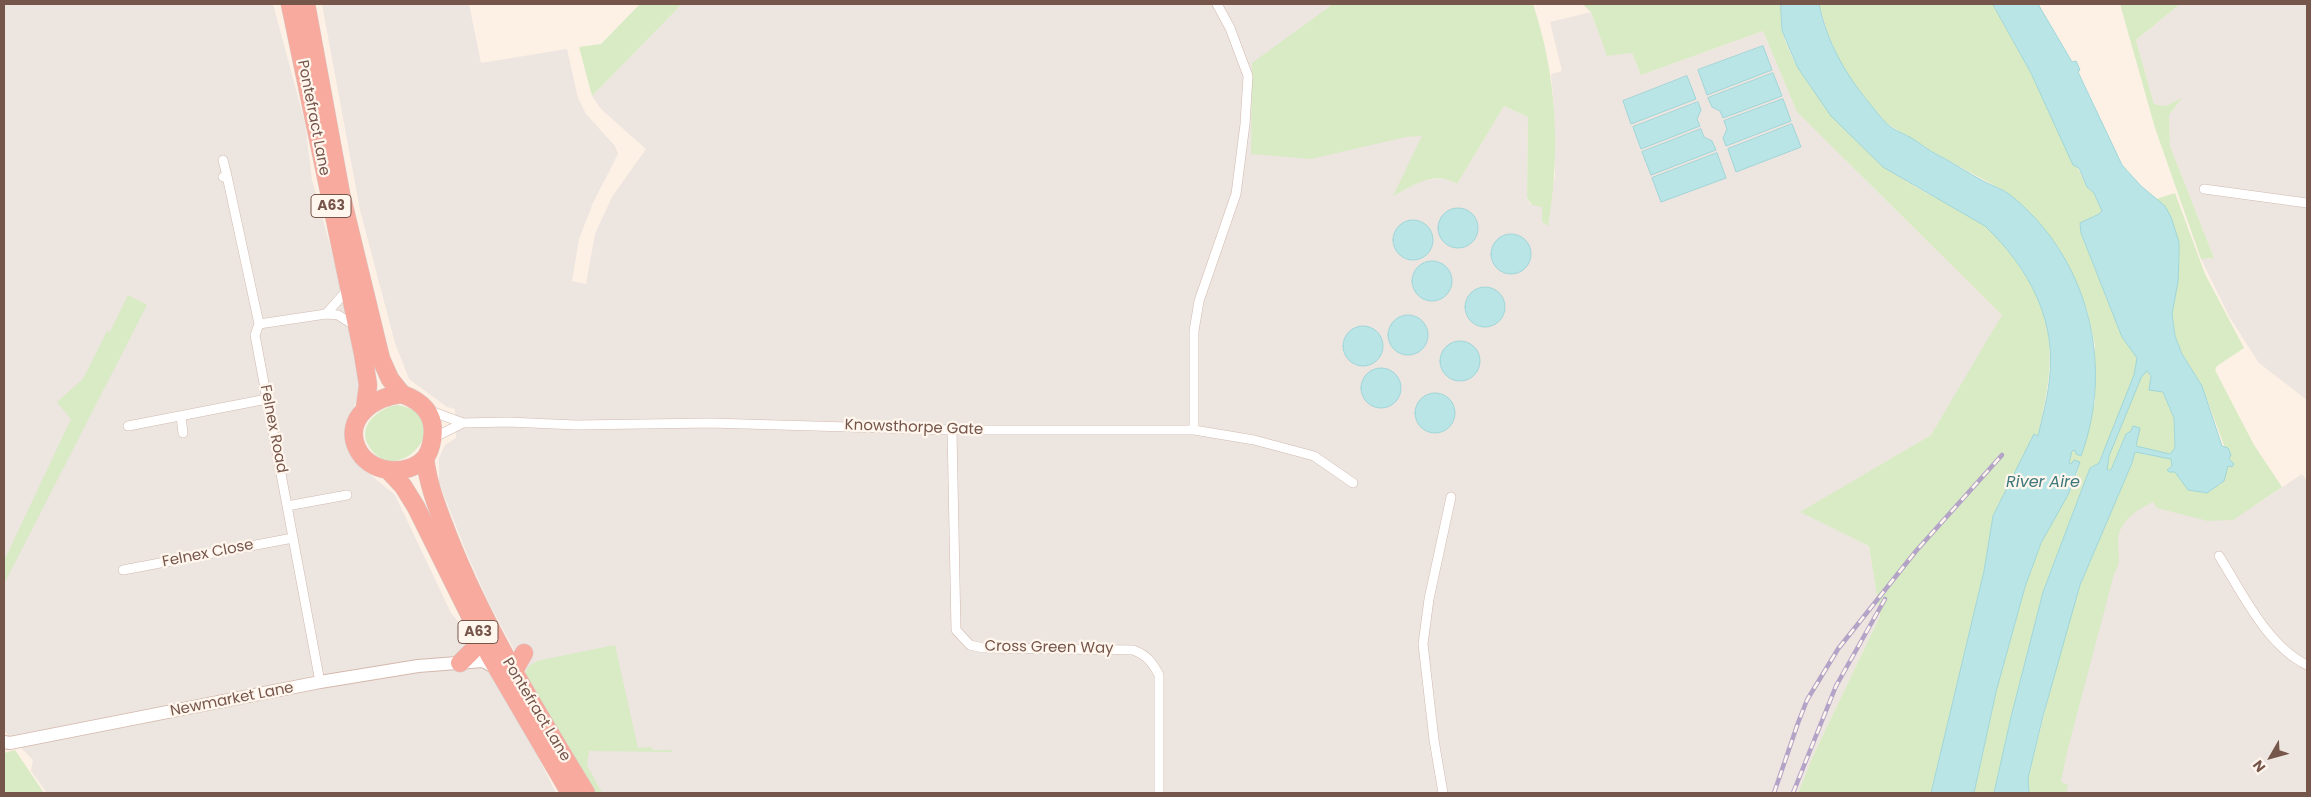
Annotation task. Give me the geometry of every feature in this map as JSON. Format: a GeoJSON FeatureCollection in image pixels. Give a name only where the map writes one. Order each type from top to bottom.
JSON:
{"type":"FeatureCollection","features":[{"type":"Feature","properties":{"kind":"highway","name":"Pontefract Lane"},"geometry":{"type":"LineString","coordinates":[[290,4],[368,385],[365,408]]}},
{"type":"Feature","properties":{"kind":"highway","name":"Pontefract Lane"},"geometry":{"type":"LineString","coordinates":[[306,4],[341,194],[381,359],[390,379],[402,394]]}},
{"type":"Feature","properties":{"kind":"highway"},"geometry":{"type":"LineString","coordinates":[[365,408],[383,397],[402,394]]}},
{"type":"Feature","properties":{"kind":"highway","name":"A63"},"geometry":{"type":"LineString","coordinates":[[402,394],[412,398],[425,409]]}},
{"type":"Feature","properties":{"kind":"highway","name":"A63"},"geometry":{"type":"LineString","coordinates":[[365,408],[356,424],[355,445],[361,456],[370,464],[388,470]]}},
{"type":"Feature","properties":{"kind":"highway"},"geometry":{"type":"LineString","coordinates":[[388,470],[400,470],[415,465],[425,458],[431,448],[433,420],[425,409]]}},
{"type":"Feature","properties":{"kind":"highway","name":"Pontefract Lane"},"geometry":{"type":"LineString","coordinates":[[425,458],[427,474],[456,555],[490,630],[586,793]]}},
{"type":"Feature","properties":{"kind":"highway","name":"Pontefract Lane"},"geometry":{"type":"LineString","coordinates":[[388,470],[403,486],[416,506],[496,668],[570,793]]}},
{"type":"Feature","properties":{"kind":"highway"},"geometry":{"type":"LineString","coordinates":[[460,663],[475,648],[480,636]]}},
{"type":"Feature","properties":{"kind":"highway"},"geometry":{"type":"LineString","coordinates":[[515,675],[516,667],[524,653]]}},
{"type":"Feature","properties":{"kind":"street"},"geometry":{"type":"LineString","coordinates":[[1194,430],[1194,331],[1199,301],[1236,194],[1245,124],[1248,76],[1230,28],[1217,4]]}},
{"type":"Feature","properties":{"kind":"street","name":"Felnex Road"},"geometry":{"type":"LineString","coordinates":[[223,160],[225,177],[259,324],[255,335],[320,682]]}},
{"type":"Feature","properties":{"kind":"street"},"geometry":{"type":"LineString","coordinates":[[2204,189],[2307,203]]}},
{"type":"Feature","properties":{"kind":"street"},"geometry":{"type":"LineString","coordinates":[[326,314],[349,288]]}},
{"type":"Feature","properties":{"kind":"street"},"geometry":{"type":"LineString","coordinates":[[259,324],[326,314],[338,315],[357,327]]}},
{"type":"Feature","properties":{"kind":"street"},"geometry":{"type":"LineString","coordinates":[[128,426],[267,399]]}},
{"type":"Feature","properties":{"kind":"street","name":"Knowsthorpe Gate"},"geometry":{"type":"LineString","coordinates":[[425,409],[463,423],[508,422],[576,425],[710,424],[952,430],[1194,430],[1254,440],[1314,456],[1354,484]]}},
{"type":"Feature","properties":{"kind":"street"},"geometry":{"type":"LineString","coordinates":[[181,416],[183,433]]}},
{"type":"Feature","properties":{"kind":"street","name":"Knowsthorpe Gate"},"geometry":{"type":"LineString","coordinates":[[433,438],[463,423]]}},
{"type":"Feature","properties":{"kind":"street","name":"Cross Green Way"},"geometry":{"type":"LineString","coordinates":[[952,430],[956,630],[970,645],[983,648],[1133,650],[1145,654],[1159,675],[1159,793]]}},
{"type":"Feature","properties":{"kind":"street"},"geometry":{"type":"LineString","coordinates":[[287,506],[347,495]]}},
{"type":"Feature","properties":{"kind":"street"},"geometry":{"type":"LineString","coordinates":[[1443,793],[1434,740],[1424,644],[1429,599],[1451,497]]}},
{"type":"Feature","properties":{"kind":"street","name":"Felnex Close"},"geometry":{"type":"LineString","coordinates":[[123,570],[293,538]]}},
{"type":"Feature","properties":{"kind":"street"},"geometry":{"type":"LineString","coordinates":[[2218,556],[2270,636],[2300,661],[2307,664]]}},
{"type":"Feature","properties":{"kind":"street","name":"Newmarket Lane"},"geometry":{"type":"LineString","coordinates":[[4,742],[10,743],[320,682],[418,666],[483,661],[496,668]]}},
{"type":"Feature","properties":{"kind":"shaded area"},"geometry":{"type":"Polygon","coordinates":[[[4,4],[273,4],[305,123],[312,180],[339,278],[361,392],[352,411],[346,436],[360,466],[395,495],[451,613],[478,645],[521,723],[556,793],[47,793],[31,771],[33,760],[4,731],[4,4]]]}},
{"type":"Feature","properties":{"kind":"shaded area"},"geometry":{"type":"Polygon","coordinates":[[[322,4],[469,4],[481,63],[567,49],[578,98],[586,114],[615,146],[618,154],[593,203],[579,239],[572,281],[586,284],[595,234],[612,197],[646,149],[601,109],[592,96],[682,4],[1333,4],[1252,64],[1252,154],[1486,61],[1394,195],[1423,180],[1445,178],[1457,184],[1504,106],[1528,117],[1527,198],[1530,204],[1542,206],[1542,222],[1555,177],[1554,108],[1551,74],[1562,71],[1550,22],[1591,12],[1607,56],[1632,53],[1641,75],[1763,31],[1797,112],[2003,316],[1931,435],[1801,512],[1869,546],[1880,616],[1813,756],[1798,793],[598,793],[527,674],[489,603],[467,554],[439,482],[439,458],[445,445],[456,438],[455,409],[447,407],[409,379],[395,343],[360,210],[322,4]]]}},
{"type":"Feature","properties":{"kind":"shaded area"},"geometry":{"type":"Polygon","coordinates":[[[2180,4],[2307,4],[2307,400],[2259,363],[2230,318],[2201,259],[2214,258],[2170,146],[2169,115],[2181,99],[2166,106],[2154,104],[2136,40],[2180,4]]]}},
{"type":"Feature","properties":{"kind":"shaded area"},"geometry":{"type":"Polygon","coordinates":[[[2302,474],[2307,481],[2307,793],[2029,793],[2058,659],[2080,585],[2116,499],[2254,506],[2302,474]]]}},
{"type":"Feature","properties":{"kind":"green space"},"geometry":{"type":"Polygon","coordinates":[[[640,4],[682,4],[592,96],[579,47],[601,44],[640,4]]]}},
{"type":"Feature","properties":{"kind":"green space"},"geometry":{"type":"Polygon","coordinates":[[[1333,4],[1533,4],[1547,59],[1552,86],[1554,114],[1555,170],[1548,226],[1542,222],[1542,207],[1532,205],[1527,198],[1528,117],[1504,106],[1457,184],[1440,178],[1432,179],[1393,196],[1422,136],[1406,137],[1311,159],[1251,154],[1252,63],[1333,4]]]}},
{"type":"Feature","properties":{"kind":"green space"},"geometry":{"type":"Polygon","coordinates":[[[1582,4],[1781,4],[1781,27],[1788,48],[1796,65],[1818,95],[1901,177],[1956,208],[1985,226],[1994,234],[2017,263],[2031,285],[2041,306],[2050,347],[2050,367],[2038,436],[2034,435],[1993,516],[1984,571],[1931,793],[1798,793],[1813,756],[1880,616],[1869,546],[1800,512],[1931,435],[2002,315],[1797,112],[1763,31],[1641,75],[1632,53],[1607,56],[1591,12],[1582,4]]]}},
{"type":"Feature","properties":{"kind":"green space"},"geometry":{"type":"Polygon","coordinates":[[[1819,4],[1993,4],[2031,73],[2087,187],[2094,193],[2102,211],[2080,223],[2081,233],[2122,337],[2134,352],[2137,358],[2137,365],[2144,373],[2146,371],[2149,372],[2151,382],[2163,392],[2174,418],[2175,448],[2172,453],[2166,453],[2172,459],[2172,466],[2169,468],[2175,472],[2188,490],[2206,493],[2221,484],[2229,459],[2202,386],[2182,354],[2175,336],[2172,314],[2179,267],[2179,242],[2165,206],[2156,199],[2175,193],[2205,274],[2244,348],[2217,366],[2215,370],[2254,445],[2282,487],[2233,520],[2208,521],[2157,508],[2153,502],[2135,512],[2125,522],[2119,534],[2118,565],[2067,752],[2061,782],[2068,785],[2066,793],[2029,793],[2028,778],[2058,659],[2080,585],[2132,463],[2136,442],[2131,431],[2126,434],[2111,470],[2106,469],[2102,454],[2099,463],[2090,468],[2043,592],[1994,793],[1974,793],[1996,692],[2025,587],[2041,543],[2077,474],[2080,462],[2071,464],[2068,461],[2072,451],[2075,450],[2077,452],[2095,402],[2095,345],[2087,310],[2059,248],[2036,220],[2008,193],[1933,152],[1886,123],[1853,84],[1841,65],[1828,34],[1819,4]]]}},
{"type":"Feature","properties":{"kind":"green space"},"geometry":{"type":"Polygon","coordinates":[[[2120,4],[2180,4],[2136,40],[2154,104],[2166,106],[2182,98],[2169,115],[2170,146],[2214,258],[2201,259],[2155,128],[2120,4]]]}},
{"type":"Feature","properties":{"kind":"green space"},"geometry":{"type":"Polygon","coordinates":[[[128,295],[147,305],[4,584],[4,561],[71,419],[57,402],[83,379],[107,331],[110,332],[128,295]]]}},
{"type":"Feature","properties":{"kind":"green space"},"geometry":{"type":"Polygon","coordinates":[[[397,405],[415,411],[424,422],[424,434],[419,446],[409,456],[396,461],[382,459],[370,448],[365,433],[367,426],[376,414],[397,405]]]}},
{"type":"Feature","properties":{"kind":"green space"},"geometry":{"type":"Polygon","coordinates":[[[615,645],[638,748],[651,747],[653,750],[672,750],[672,752],[589,751],[587,765],[602,793],[594,793],[568,745],[552,725],[525,675],[530,665],[541,660],[615,645]]]}},
{"type":"Feature","properties":{"kind":"green space"},"geometry":{"type":"Polygon","coordinates":[[[15,750],[44,793],[4,793],[4,753],[15,750]]]}},
{"type":"Feature","properties":{"kind":"water","name":"River Aire"},"geometry":{"type":"Polygon","coordinates":[[[1781,4],[1819,4],[1822,18],[1838,57],[1861,93],[1887,124],[1979,179],[2006,192],[2036,219],[2058,248],[2075,280],[2087,314],[2094,349],[2095,385],[2091,421],[2081,456],[2076,454],[2075,450],[2072,451],[2069,463],[2071,464],[2074,460],[2080,462],[2069,493],[2041,543],[2025,587],[1996,692],[1974,793],[1931,793],[1984,571],[1993,516],[2034,434],[2038,436],[2046,403],[2051,360],[2049,338],[2044,317],[2037,297],[2027,278],[2001,242],[1985,226],[1883,167],[1831,116],[1798,68],[1782,30],[1781,4]]]}},
{"type":"Feature","properties":{"kind":"water"},"geometry":{"type":"Polygon","coordinates":[[[1993,4],[2038,4],[2072,62],[2076,61],[2080,70],[2078,72],[2122,165],[2141,186],[2165,206],[2171,217],[2179,242],[2178,282],[2172,314],[2175,336],[2182,354],[2202,386],[2222,446],[2228,448],[2231,455],[2229,459],[2234,464],[2232,467],[2228,466],[2224,481],[2207,493],[2188,490],[2175,472],[2167,470],[2172,466],[2171,459],[2135,452],[2080,585],[2043,716],[2028,778],[2029,793],[1994,793],[2043,592],[2090,468],[2099,463],[2134,375],[2137,358],[2122,337],[2081,233],[2080,223],[2102,211],[2094,193],[2087,187],[2079,168],[2073,165],[2031,73],[1993,4]],[[2147,371],[2141,378],[2109,456],[2107,470],[2111,470],[2126,434],[2131,431],[2133,426],[2140,428],[2136,446],[2170,454],[2175,448],[2174,418],[2163,392],[2149,390],[2151,376],[2147,371]]]}},
{"type":"Feature","properties":{"kind":"water"},"geometry":{"type":"Polygon","coordinates":[[[1763,46],[1772,70],[1707,95],[1698,70],[1763,46]]]}},
{"type":"Feature","properties":{"kind":"water"},"geometry":{"type":"Polygon","coordinates":[[[1773,73],[1782,96],[1723,118],[1720,111],[1712,107],[1708,98],[1773,73]]]}},
{"type":"Feature","properties":{"kind":"water"},"geometry":{"type":"Polygon","coordinates":[[[1687,76],[1696,99],[1631,124],[1623,101],[1687,76]]]}},
{"type":"Feature","properties":{"kind":"water"},"geometry":{"type":"Polygon","coordinates":[[[1783,99],[1791,121],[1726,146],[1723,138],[1727,129],[1724,121],[1783,99]]]}},
{"type":"Feature","properties":{"kind":"water"},"geometry":{"type":"Polygon","coordinates":[[[1698,102],[1701,110],[1697,119],[1700,126],[1641,149],[1633,127],[1698,102]]]}},
{"type":"Feature","properties":{"kind":"water"},"geometry":{"type":"Polygon","coordinates":[[[1792,124],[1801,147],[1736,172],[1728,149],[1792,124]]]}},
{"type":"Feature","properties":{"kind":"water"},"geometry":{"type":"Polygon","coordinates":[[[1701,129],[1704,137],[1712,141],[1716,150],[1651,175],[1642,152],[1701,129]]]}},
{"type":"Feature","properties":{"kind":"water"},"geometry":{"type":"Polygon","coordinates":[[[1717,153],[1726,178],[1661,202],[1652,178],[1717,153]]]}},
{"type":"Feature","properties":{"kind":"water"},"geometry":{"type":"Polygon","coordinates":[[[1462,208],[1469,211],[1475,217],[1478,228],[1477,236],[1469,245],[1462,248],[1454,248],[1447,245],[1439,236],[1438,224],[1441,217],[1450,209],[1462,208]]]}},
{"type":"Feature","properties":{"kind":"water"},"geometry":{"type":"Polygon","coordinates":[[[1417,220],[1424,223],[1430,229],[1433,240],[1432,248],[1424,257],[1417,260],[1409,260],[1402,257],[1394,248],[1393,236],[1396,229],[1405,221],[1417,220]]]}},
{"type":"Feature","properties":{"kind":"water"},"geometry":{"type":"Polygon","coordinates":[[[1515,234],[1522,237],[1528,243],[1531,254],[1530,262],[1522,271],[1515,274],[1507,274],[1500,271],[1492,262],[1491,250],[1494,243],[1503,235],[1515,234]]]}},
{"type":"Feature","properties":{"kind":"water"},"geometry":{"type":"Polygon","coordinates":[[[1436,261],[1443,264],[1449,270],[1452,281],[1451,289],[1443,298],[1436,301],[1428,301],[1421,298],[1413,289],[1412,277],[1415,270],[1424,262],[1436,261]]]}},
{"type":"Feature","properties":{"kind":"water"},"geometry":{"type":"Polygon","coordinates":[[[1489,287],[1496,290],[1502,296],[1505,307],[1504,315],[1496,324],[1489,327],[1481,327],[1474,324],[1466,315],[1465,303],[1468,296],[1477,288],[1489,287]]]}},
{"type":"Feature","properties":{"kind":"water"},"geometry":{"type":"Polygon","coordinates":[[[1412,315],[1419,318],[1425,324],[1428,335],[1427,343],[1419,352],[1412,355],[1404,355],[1397,352],[1389,343],[1388,331],[1391,324],[1400,316],[1412,315]]]}},
{"type":"Feature","properties":{"kind":"water"},"geometry":{"type":"Polygon","coordinates":[[[1367,326],[1374,329],[1380,335],[1383,346],[1382,354],[1374,363],[1367,366],[1359,366],[1352,363],[1344,354],[1343,342],[1346,335],[1355,327],[1367,326]]]}},
{"type":"Feature","properties":{"kind":"water"},"geometry":{"type":"Polygon","coordinates":[[[1464,341],[1471,344],[1477,350],[1480,361],[1479,369],[1471,378],[1464,381],[1456,381],[1449,378],[1441,369],[1440,357],[1443,350],[1452,342],[1464,341]]]}},
{"type":"Feature","properties":{"kind":"water"},"geometry":{"type":"Polygon","coordinates":[[[1385,368],[1392,371],[1398,377],[1401,388],[1400,396],[1392,405],[1385,408],[1377,408],[1370,405],[1362,396],[1361,384],[1364,377],[1373,369],[1385,368]]]}},
{"type":"Feature","properties":{"kind":"water"},"geometry":{"type":"Polygon","coordinates":[[[1439,393],[1446,396],[1452,402],[1455,413],[1454,421],[1446,430],[1439,433],[1431,433],[1424,430],[1416,421],[1415,409],[1418,402],[1427,394],[1439,393]]]}},
{"type":"Feature","properties":{"kind":"railway"},"geometry":{"type":"LineString","coordinates":[[1774,793],[1807,700],[1838,649],[1916,551],[2002,455]]}},
{"type":"Feature","properties":{"kind":"railway"},"geometry":{"type":"LineString","coordinates":[[1793,793],[1836,686],[1885,599]]}}]}
